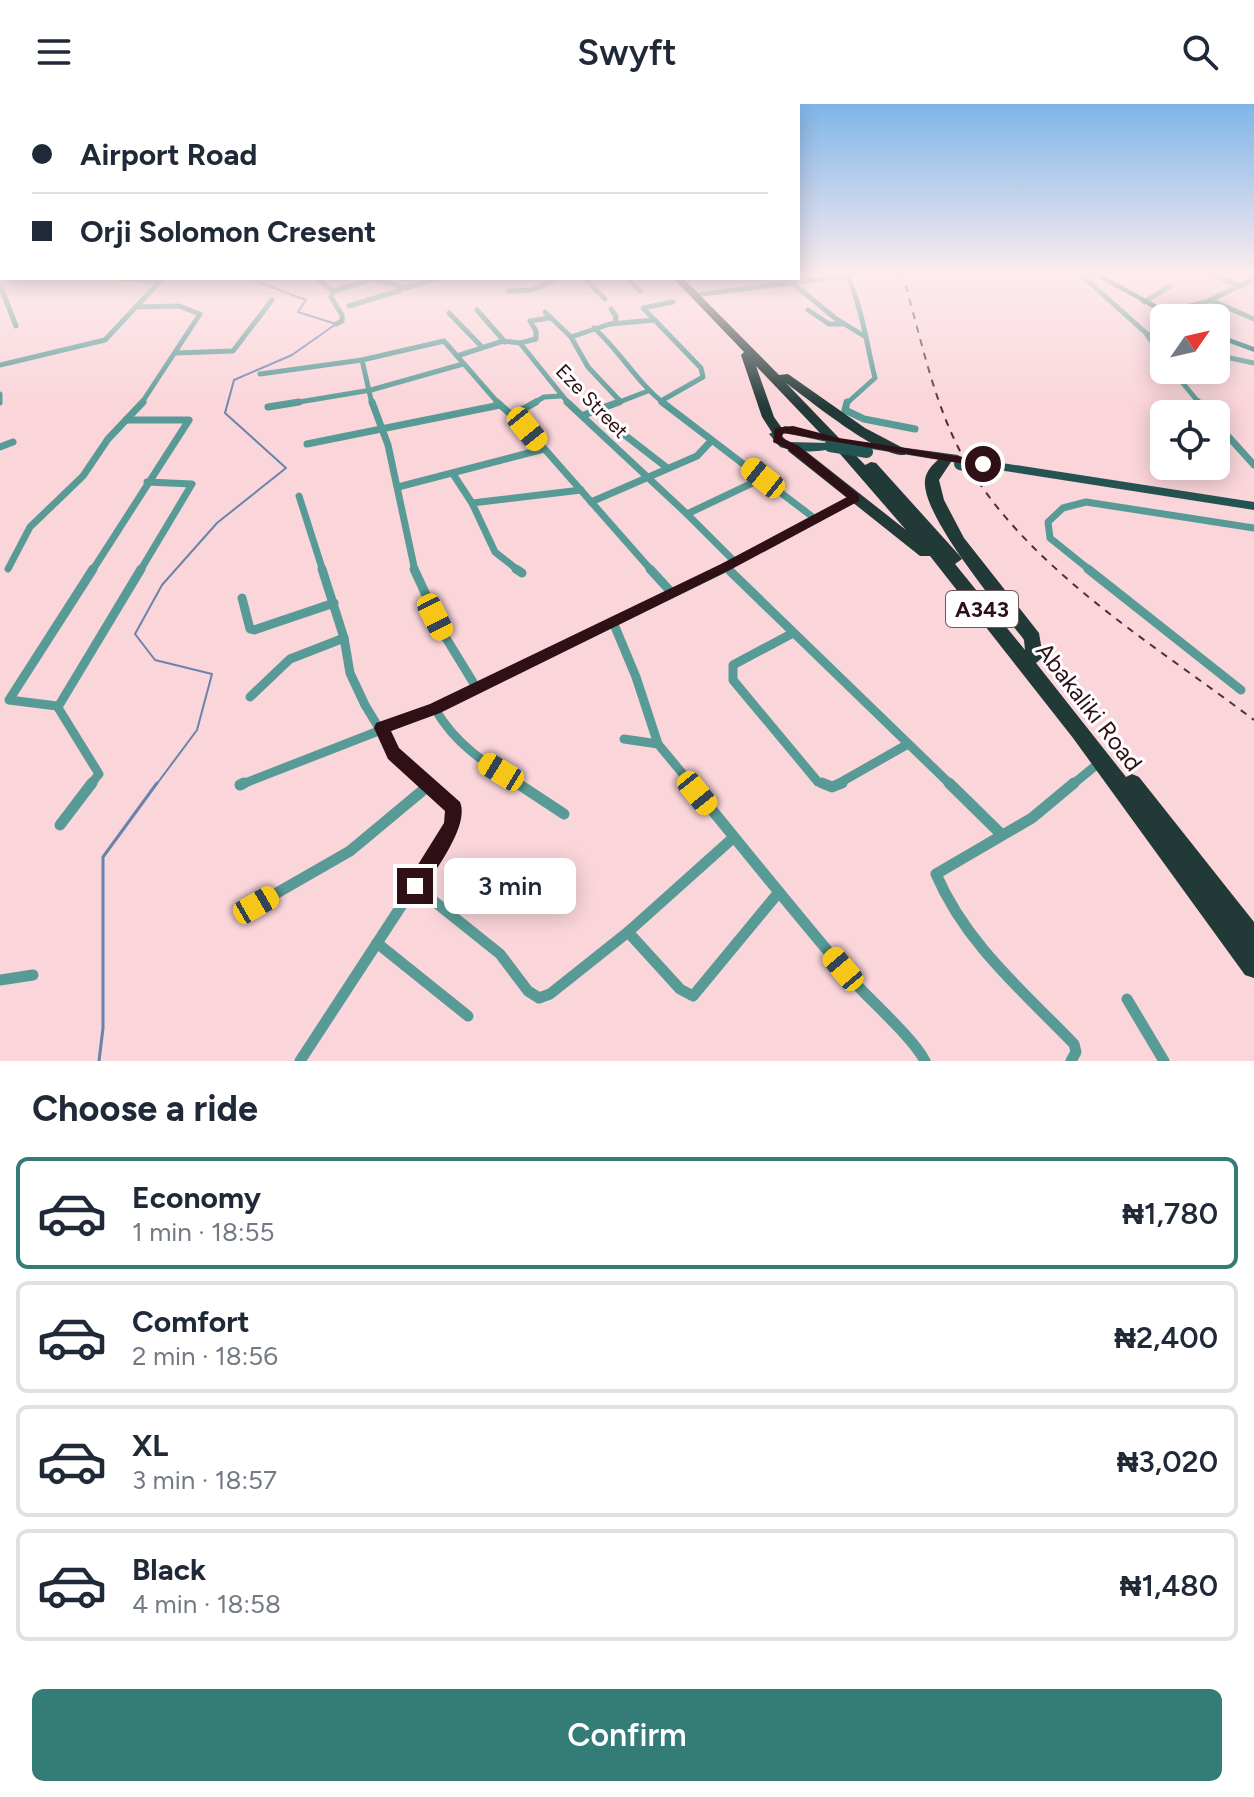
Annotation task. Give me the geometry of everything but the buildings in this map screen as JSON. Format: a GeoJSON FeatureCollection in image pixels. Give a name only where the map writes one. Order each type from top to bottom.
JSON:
{"type":"FeatureCollection","features":[{"type":"Feature","properties":{"kind":"highway","name":"Abakaliki Road"},"geometry":{"type":"LineString","coordinates":[[716,318],[846,452],[1028,658],[1254,966]]}},
{"type":"Feature","properties":{"kind":"highway","name":"Abakaliki Road"},"geometry":{"type":"LineString","coordinates":[[725,318],[914,511],[1254,941]]}},
{"type":"Feature","properties":{"kind":"highway"},"geometry":{"type":"LineString","coordinates":[[744,346],[768,417],[778,431]]}},
{"type":"Feature","properties":{"kind":"highway"},"geometry":{"type":"LineString","coordinates":[[779,373],[860,431],[900,452]]}},
{"type":"Feature","properties":{"kind":"highway"},"geometry":{"type":"LineString","coordinates":[[793,448],[958,578]]}},
{"type":"Feature","properties":{"kind":"highway"},"geometry":{"type":"LineString","coordinates":[[954,462],[937,469],[932,483],[944,514],[1033,638],[1028,658]]}},
{"type":"Feature","properties":{"kind":"main road"},"geometry":{"type":"LineString","coordinates":[[1230,341],[1254,350]]}},
{"type":"Feature","properties":{"kind":"main road"},"geometry":{"type":"LineString","coordinates":[[828,443],[793,448],[777,440],[778,431],[793,429],[828,443],[954,462]]}},
{"type":"Feature","properties":{"kind":"main road"},"geometry":{"type":"LineString","coordinates":[[865,448],[1254,508]]}},
{"type":"Feature","properties":{"kind":"street"},"geometry":{"type":"LineString","coordinates":[[13,318],[16,326]]}},
{"type":"Feature","properties":{"kind":"street"},"geometry":{"type":"LineString","coordinates":[[0,365],[95,345],[105,340],[127,318]]}},
{"type":"Feature","properties":{"kind":"street"},"geometry":{"type":"LineString","coordinates":[[8,569],[30,527],[83,476],[144,401],[198,318]]}},
{"type":"Feature","properties":{"kind":"street"},"geometry":{"type":"LineString","coordinates":[[175,353],[233,351],[258,318]]}},
{"type":"Feature","properties":{"kind":"street"},"geometry":{"type":"LineString","coordinates":[[336,324],[342,318]]}},
{"type":"Feature","properties":{"kind":"street"},"geometry":{"type":"LineString","coordinates":[[454,318],[481,346]]}},
{"type":"Feature","properties":{"kind":"street"},"geometry":{"type":"LineString","coordinates":[[484,318],[505,342]]}},
{"type":"Feature","properties":{"kind":"street"},"geometry":{"type":"LineString","coordinates":[[457,356],[481,346],[520,343],[537,337],[530,321],[539,318]]}},
{"type":"Feature","properties":{"kind":"street"},"geometry":{"type":"LineString","coordinates":[[550,318],[571,337],[588,367],[621,402]]}},
{"type":"Feature","properties":{"kind":"street"},"geometry":{"type":"LineString","coordinates":[[615,323],[616,318]]}},
{"type":"Feature","properties":{"kind":"street"},"geometry":{"type":"LineString","coordinates":[[653,318],[703,373],[700,380],[661,401]]}},
{"type":"Feature","properties":{"kind":"street"},"geometry":{"type":"LineString","coordinates":[[819,318],[827,323],[843,324]]}},
{"type":"Feature","properties":{"kind":"street"},"geometry":{"type":"LineString","coordinates":[[835,318],[864,336]]}},
{"type":"Feature","properties":{"kind":"street"},"geometry":{"type":"LineString","coordinates":[[862,318],[875,378],[847,401],[845,410],[864,419],[915,429]]}},
{"type":"Feature","properties":{"kind":"street"},"geometry":{"type":"LineString","coordinates":[[1129,318],[1150,339]]}},
{"type":"Feature","properties":{"kind":"street"},"geometry":{"type":"LineString","coordinates":[[571,337],[615,323],[655,320]]}},
{"type":"Feature","properties":{"kind":"street"},"geometry":{"type":"LineString","coordinates":[[594,328],[617,348],[648,391],[814,518]]}},
{"type":"Feature","properties":{"kind":"street"},"geometry":{"type":"LineString","coordinates":[[1146,333],[1150,334]]}},
{"type":"Feature","properties":{"kind":"street"},"geometry":{"type":"LineString","coordinates":[[260,374],[362,360],[444,341],[672,593]]}},
{"type":"Feature","properties":{"kind":"street","name":"Eze Street"},"geometry":{"type":"LineString","coordinates":[[520,343],[561,396],[687,514],[793,633],[1001,834]]}},
{"type":"Feature","properties":{"kind":"street"},"geometry":{"type":"LineString","coordinates":[[1230,358],[1254,363]]}},
{"type":"Feature","properties":{"kind":"street"},"geometry":{"type":"LineString","coordinates":[[362,360],[375,417],[388,445],[415,573],[446,638],[476,687]]}},
{"type":"Feature","properties":{"kind":"street"},"geometry":{"type":"LineString","coordinates":[[268,407],[371,390],[463,364]]}},
{"type":"Feature","properties":{"kind":"street"},"geometry":{"type":"LineString","coordinates":[[1183,384],[1197,400]]}},
{"type":"Feature","properties":{"kind":"street"},"geometry":{"type":"LineString","coordinates":[[584,415],[648,391]]}},
{"type":"Feature","properties":{"kind":"street"},"geometry":{"type":"LineString","coordinates":[[0,394],[0,403]]}},
{"type":"Feature","properties":{"kind":"street"},"geometry":{"type":"LineString","coordinates":[[513,415],[544,397],[561,396]]}},
{"type":"Feature","properties":{"kind":"street"},"geometry":{"type":"LineString","coordinates":[[307,444],[500,405]]}},
{"type":"Feature","properties":{"kind":"street"},"geometry":{"type":"LineString","coordinates":[[58,707],[9,700],[189,420],[126,420]]}},
{"type":"Feature","properties":{"kind":"street"},"geometry":{"type":"LineString","coordinates":[[617,429],[666,467]]}},
{"type":"Feature","properties":{"kind":"street"},"geometry":{"type":"LineString","coordinates":[[1230,438],[1254,465]]}},
{"type":"Feature","properties":{"kind":"street"},"geometry":{"type":"LineString","coordinates":[[591,502],[697,456],[711,441]]}},
{"type":"Feature","properties":{"kind":"street"},"geometry":{"type":"LineString","coordinates":[[0,447],[13,442]]}},
{"type":"Feature","properties":{"kind":"street"},"geometry":{"type":"LineString","coordinates":[[398,487],[544,449]]}},
{"type":"Feature","properties":{"kind":"street"},"geometry":{"type":"LineString","coordinates":[[453,474],[472,503],[495,552],[522,573]]}},
{"type":"Feature","properties":{"kind":"street"},"geometry":{"type":"LineString","coordinates":[[687,514],[763,478]]}},
{"type":"Feature","properties":{"kind":"street"},"geometry":{"type":"LineString","coordinates":[[58,707],[192,484],[147,482]]}},
{"type":"Feature","properties":{"kind":"street"},"geometry":{"type":"LineString","coordinates":[[472,503],[581,490]]}},
{"type":"Feature","properties":{"kind":"street"},"geometry":{"type":"LineString","coordinates":[[299,496],[334,603],[350,673],[365,705],[394,753],[451,803],[455,815],[445,839],[300,1061]]}},
{"type":"Feature","properties":{"kind":"street"},"geometry":{"type":"LineString","coordinates":[[240,785],[435,709],[730,565],[855,498]]}},
{"type":"Feature","properties":{"kind":"street"},"geometry":{"type":"LineString","coordinates":[[1241,690],[1050,538],[1046,529],[1048,519],[1059,509],[1086,502],[1254,528]]}},
{"type":"Feature","properties":{"kind":"street"},"geometry":{"type":"LineString","coordinates":[[242,598],[250,629],[254,630],[334,603]]}},
{"type":"Feature","properties":{"kind":"street"},"geometry":{"type":"LineString","coordinates":[[613,622],[636,677],[658,744],[733,838],[863,992],[919,1049],[925,1061]]}},
{"type":"Feature","properties":{"kind":"street"},"geometry":{"type":"LineString","coordinates":[[793,633],[733,665],[731,671],[733,680],[818,782],[832,787],[843,783],[908,744]]}},
{"type":"Feature","properties":{"kind":"street"},"geometry":{"type":"LineString","coordinates":[[250,697],[290,659],[344,638]]}},
{"type":"Feature","properties":{"kind":"street"},"geometry":{"type":"LineString","coordinates":[[58,707],[99,774],[60,825]]}},
{"type":"Feature","properties":{"kind":"street"},"geometry":{"type":"LineString","coordinates":[[435,709],[449,733],[471,754],[564,814]]}},
{"type":"Feature","properties":{"kind":"street"},"geometry":{"type":"LineString","coordinates":[[624,739],[658,744]]}},
{"type":"Feature","properties":{"kind":"street"},"geometry":{"type":"LineString","coordinates":[[1071,1061],[1076,1052],[1074,1044],[988,959],[949,907],[936,874],[1032,818],[1102,760]]}},
{"type":"Feature","properties":{"kind":"street"},"geometry":{"type":"LineString","coordinates":[[256,905],[350,851],[428,786]]}},
{"type":"Feature","properties":{"kind":"street"},"geometry":{"type":"LineString","coordinates":[[415,886],[500,954],[535,998],[550,994],[628,932],[733,838]]}},
{"type":"Feature","properties":{"kind":"street"},"geometry":{"type":"LineString","coordinates":[[628,932],[680,989],[693,996],[779,892]]}},
{"type":"Feature","properties":{"kind":"street"},"geometry":{"type":"LineString","coordinates":[[377,943],[468,1016]]}},
{"type":"Feature","properties":{"kind":"street"},"geometry":{"type":"LineString","coordinates":[[0,980],[33,975]]}},
{"type":"Feature","properties":{"kind":"street"},"geometry":{"type":"LineString","coordinates":[[1127,999],[1164,1061]]}},
{"type":"Feature","properties":{"kind":"waterway"},"geometry":{"type":"LineString","coordinates":[[156,785],[197,730],[212,674],[155,660],[135,634],[162,585],[217,523],[286,468],[225,413],[234,380],[292,355],[336,324],[316,318]]}},
{"type":"Feature","properties":{"kind":"waterway"},"geometry":{"type":"LineString","coordinates":[[99,1061],[103,1028],[103,857],[157,783]]}},
{"type":"Feature","properties":{"kind":"railway"},"geometry":{"type":"LineString","coordinates":[[914,318],[942,411],[960,451],[986,492],[1017,530],[1092,600],[1254,720]]}},
{"type":"Feature","properties":{"kind":"route"},"geometry":{"type":"LineString","coordinates":[[415,886],[452,825],[454,808],[394,753],[381,728],[435,709],[509,670],[726,567],[855,498],[793,448],[777,440],[775,434],[778,431],[793,429],[838,441],[983,464]]}}]}
